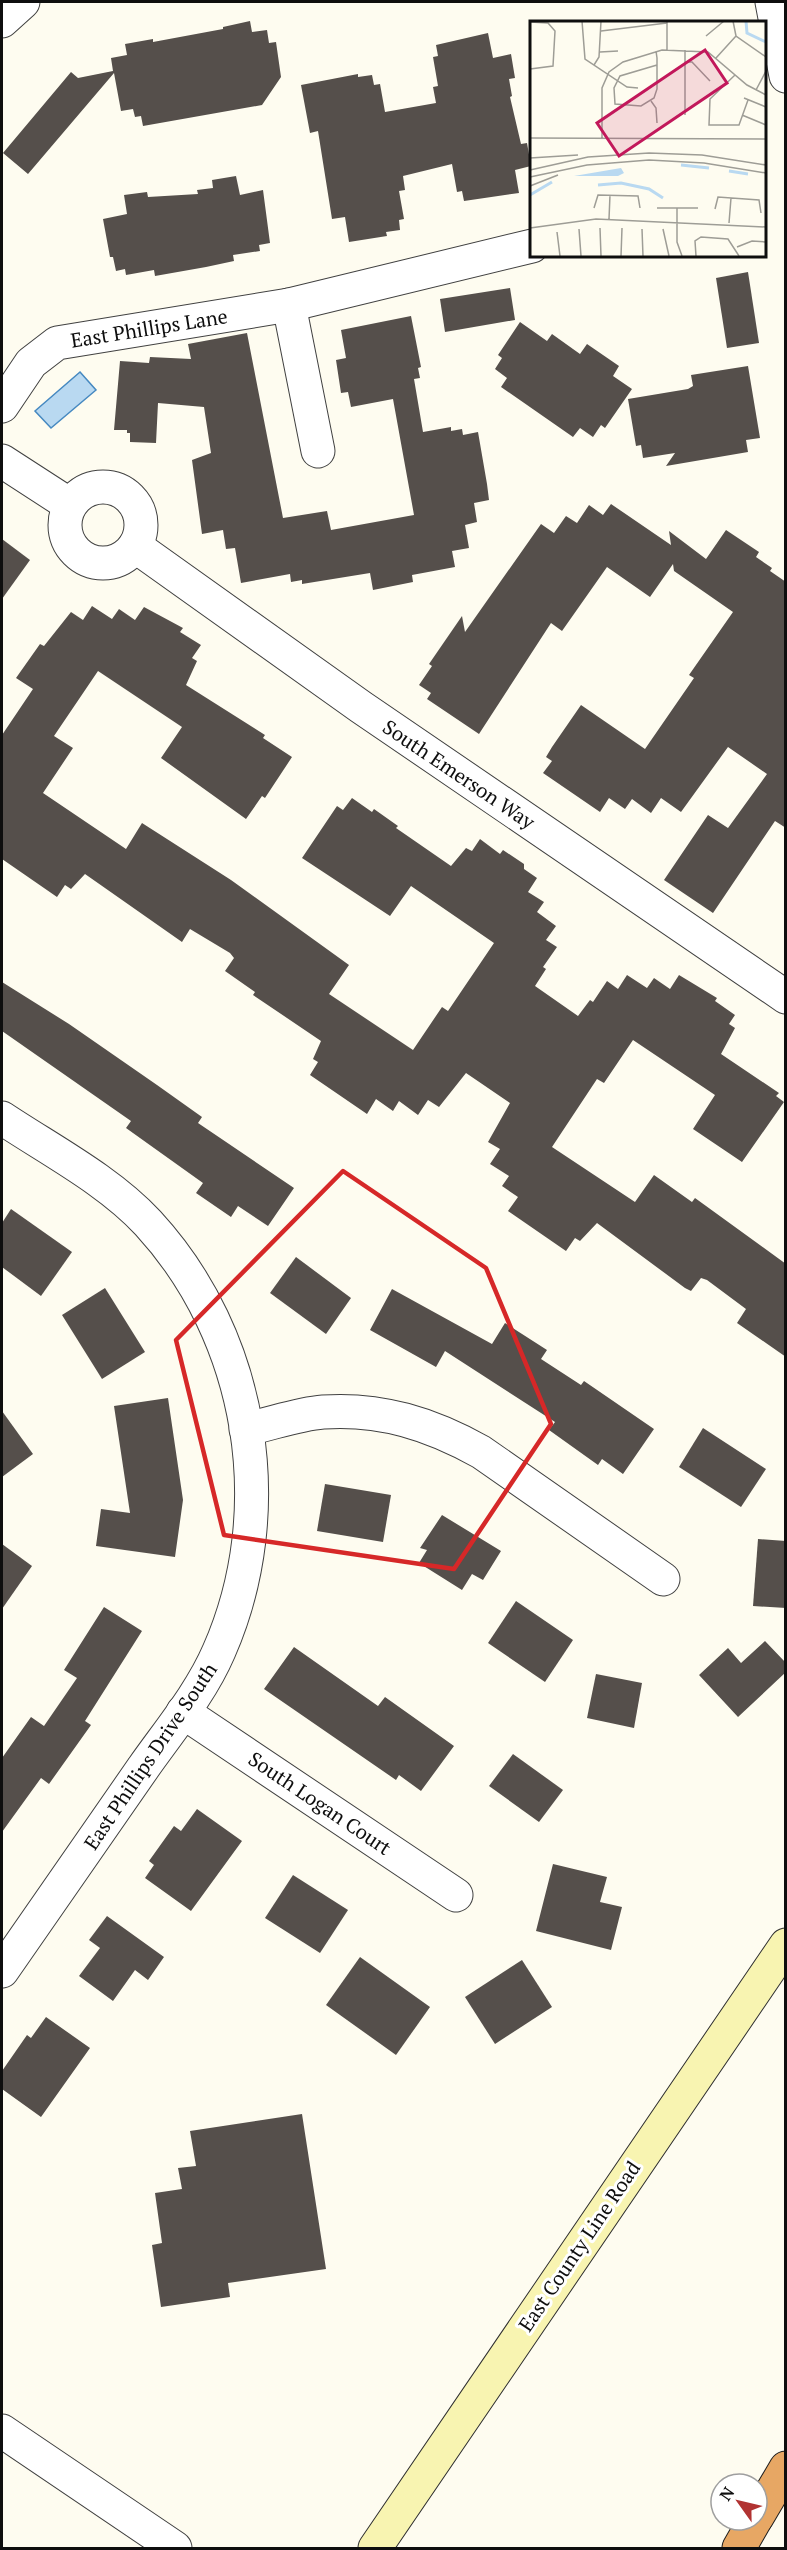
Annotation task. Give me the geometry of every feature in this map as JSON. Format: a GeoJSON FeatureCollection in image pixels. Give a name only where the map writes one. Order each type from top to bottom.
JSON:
{"type":"FeatureCollection","features":[{"type":"Feature","properties":{"kind":"highway"},"geometry":{"type":"LineString","coordinates":[[746,2536],[786,2468]]}},
{"type":"Feature","properties":{"kind":"main road","name":"East County Line Road"},"geometry":{"type":"LineString","coordinates":[[375,2548],[786,1944]]}},
{"type":"Feature","properties":{"kind":"street"},"geometry":{"type":"LineString","coordinates":[[2,21],[23,2]]}},
{"type":"Feature","properties":{"kind":"street"},"geometry":{"type":"LineString","coordinates":[[772,2],[786,76]]}},
{"type":"Feature","properties":{"kind":"street","name":"East Phillips Lane"},"geometry":{"type":"LineString","coordinates":[[2,406],[31,363],[57,343],[290,304],[530,246]]}},
{"type":"Feature","properties":{"kind":"street"},"geometry":{"type":"LineString","coordinates":[[290,304],[318,451]]}},
{"type":"Feature","properties":{"kind":"street"},"geometry":{"type":"LineString","coordinates":[[2,461],[70,505]]}},
{"type":"Feature","properties":{"kind":"street"},"geometry":{"type":"LineString","coordinates":[[105,486],[124,492],[138,507],[142,527],[135,546],[120,559],[101,563],[83,557],[69,543],[65,524],[70,505],[85,491],[105,486]]}},
{"type":"Feature","properties":{"kind":"street","name":"South Emerson Way"},"geometry":{"type":"LineString","coordinates":[[135,546],[361,707],[786,997]]}},
{"type":"Feature","properties":{"kind":"street","name":"East Phillips Drive South"},"geometry":{"type":"LineString","coordinates":[[2,1118],[114,1192],[147,1221],[192,1280],[227,1351],[246,1429],[251,1465],[252,1510],[247,1563],[236,1607],[219,1653],[183,1712],[2,1971]]}},
{"type":"Feature","properties":{"kind":"street"},"geometry":{"type":"LineString","coordinates":[[246,1429],[322,1412],[385,1414],[419,1422],[450,1435],[481,1452],[663,1579]]}},
{"type":"Feature","properties":{"kind":"street","name":"South Logan Court"},"geometry":{"type":"LineString","coordinates":[[183,1712],[456,1895]]}},
{"type":"Feature","properties":{"kind":"street"},"geometry":{"type":"LineString","coordinates":[[2,2431],[175,2548]]}},
{"type":"Feature","properties":{"kind":"highlighted area"},"geometry":{"type":"Polygon","coordinates":[[[343,1171],[486,1268],[551,1424],[454,1569],[224,1535],[176,1340],[343,1171]]]}},
{"type":"Feature","properties":{"kind":"water"},"geometry":{"type":"Polygon","coordinates":[[[80,372],[96,390],[51,428],[35,411],[80,372]]]}},
{"type":"Feature","properties":{"kind":"building"},"geometry":{"type":"Polygon","coordinates":[[[250,21],[252,32],[267,30],[269,43],[276,42],[281,77],[262,105],[143,126],[141,116],[135,117],[133,109],[121,111],[114,73],[28,174],[3,153],[71,72],[78,78],[113,71],[111,58],[127,55],[125,44],[153,39],[153,42],[223,29],[223,27],[250,21]]]}},
{"type":"Feature","properties":{"kind":"building"},"geometry":{"type":"Polygon","coordinates":[[[488,33],[493,58],[511,54],[515,78],[509,79],[512,96],[510,97],[521,144],[527,143],[530,160],[530,166],[515,170],[519,193],[464,201],[462,191],[457,192],[452,164],[403,176],[405,190],[399,191],[404,219],[399,220],[400,230],[386,232],[387,236],[349,242],[345,217],[332,219],[318,131],[310,133],[301,85],[358,74],[358,77],[372,75],[374,85],[380,84],[385,112],[436,103],[433,87],[438,86],[433,57],[438,56],[436,45],[488,33]]]}},
{"type":"Feature","properties":{"kind":"building"},"geometry":{"type":"Polygon","coordinates":[[[236,176],[240,195],[263,190],[270,243],[259,245],[260,251],[233,255],[234,261],[155,276],[154,270],[126,275],[125,269],[116,271],[113,257],[110,257],[103,219],[127,214],[124,195],[147,192],[148,197],[198,194],[197,190],[213,188],[212,180],[236,176]]]}},
{"type":"Feature","properties":{"kind":"building"},"geometry":{"type":"Polygon","coordinates":[[[748,272],[759,343],[727,348],[716,278],[748,272]]]}},
{"type":"Feature","properties":{"kind":"building"},"geometry":{"type":"Polygon","coordinates":[[[510,288],[515,320],[445,332],[440,299],[510,288]]]}},
{"type":"Feature","properties":{"kind":"building"},"geometry":{"type":"Polygon","coordinates":[[[411,316],[421,367],[418,368],[420,378],[414,379],[423,432],[451,427],[451,431],[462,429],[463,435],[478,432],[489,500],[474,503],[477,522],[465,525],[469,548],[452,551],[455,567],[412,575],[413,582],[373,590],[370,573],[302,584],[302,580],[291,582],[290,574],[241,583],[235,548],[226,549],[223,530],[202,534],[192,460],[211,453],[204,407],[158,403],[156,443],[130,442],[130,433],[127,433],[127,430],[114,430],[120,361],[149,363],[150,357],[191,359],[188,344],[247,333],[283,518],[327,511],[331,530],[414,515],[393,399],[351,407],[348,392],[341,393],[336,360],[346,358],[341,330],[411,316]]]}},
{"type":"Feature","properties":{"kind":"building"},"geometry":{"type":"Polygon","coordinates":[[[520,322],[547,341],[552,334],[580,354],[587,344],[619,366],[613,376],[632,389],[605,428],[601,425],[593,437],[580,428],[573,437],[501,387],[507,378],[495,369],[502,358],[498,355],[520,322]]]}},
{"type":"Feature","properties":{"kind":"building"},"geometry":{"type":"Polygon","coordinates":[[[748,366],[760,438],[746,440],[748,452],[666,466],[675,453],[643,458],[641,445],[636,446],[628,399],[688,389],[693,386],[691,375],[748,366]]]}},
{"type":"Feature","properties":{"kind":"building"},"geometry":{"type":"Polygon","coordinates":[[[611,504],[671,545],[669,531],[706,559],[726,530],[759,552],[756,557],[786,582],[786,828],[775,821],[713,913],[664,880],[708,815],[728,828],[767,774],[728,747],[681,812],[661,798],[651,813],[632,799],[625,809],[609,798],[600,812],[543,773],[552,761],[546,757],[581,705],[645,749],[694,678],[689,675],[733,612],[674,571],[673,564],[650,597],[607,567],[562,631],[551,623],[479,734],[427,699],[431,693],[419,685],[432,666],[429,664],[462,616],[465,632],[541,524],[554,533],[566,516],[577,523],[589,505],[603,515],[611,504]]]}},
{"type":"Feature","properties":{"kind":"building"},"geometry":{"type":"Polygon","coordinates":[[[2,539],[30,560],[2,599],[2,539]]]}},
{"type":"Feature","properties":{"kind":"building"},"geometry":{"type":"Polygon","coordinates":[[[92,606],[112,619],[119,609],[135,620],[144,607],[183,628],[180,632],[201,645],[192,658],[197,661],[186,685],[265,735],[263,738],[292,757],[265,798],[262,796],[246,819],[161,758],[182,727],[98,671],[54,736],[73,748],[43,793],[126,849],[142,823],[231,880],[349,965],[329,994],[413,1050],[442,1007],[448,1011],[494,943],[411,886],[390,916],[302,858],[337,806],[343,810],[352,798],[372,812],[374,809],[398,826],[396,828],[451,866],[466,848],[472,851],[480,839],[500,854],[503,850],[524,864],[524,869],[537,878],[528,892],[544,902],[537,912],[556,926],[546,940],[557,947],[543,967],[546,969],[535,986],[578,1016],[590,1000],[593,1002],[607,981],[618,989],[627,975],[647,988],[654,978],[670,989],[679,975],[717,998],[715,1001],[735,1015],[729,1024],[735,1028],[721,1054],[779,1093],[776,1096],[784,1102],[742,1162],[693,1129],[715,1095],[633,1040],[604,1083],[597,1079],[552,1147],[635,1202],[654,1175],[692,1202],[695,1198],[786,1264],[786,1357],[737,1323],[746,1309],[707,1280],[701,1278],[691,1291],[685,1288],[597,1223],[580,1241],[575,1238],[566,1251],[508,1211],[518,1197],[502,1186],[509,1176],[490,1164],[500,1149],[488,1142],[510,1103],[466,1073],[439,1107],[428,1100],[418,1115],[399,1101],[393,1111],[376,1099],[367,1114],[310,1075],[318,1062],[313,1059],[321,1041],[253,995],[255,992],[225,971],[234,958],[230,953],[190,929],[182,942],[85,874],[71,889],[65,885],[57,897],[2,859],[2,735],[33,689],[16,678],[40,644],[44,646],[71,612],[83,620],[92,606]]]}},
{"type":"Feature","properties":{"kind":"building"},"geometry":{"type":"Polygon","coordinates":[[[2,982],[69,1024],[157,1085],[202,1117],[198,1123],[294,1188],[268,1226],[238,1206],[231,1217],[196,1193],[203,1183],[126,1128],[131,1121],[2,1031],[2,982]]]}},
{"type":"Feature","properties":{"kind":"building"},"geometry":{"type":"Polygon","coordinates":[[[11,1209],[72,1252],[41,1296],[2,1267],[2,1223],[11,1209]]]}},
{"type":"Feature","properties":{"kind":"building"},"geometry":{"type":"Polygon","coordinates":[[[296,1257],[351,1298],[326,1334],[270,1293],[296,1257]]]}},
{"type":"Feature","properties":{"kind":"building"},"geometry":{"type":"Polygon","coordinates":[[[105,1288],[145,1352],[102,1379],[62,1315],[105,1288]]]}},
{"type":"Feature","properties":{"kind":"building"},"geometry":{"type":"Polygon","coordinates":[[[392,1289],[492,1344],[505,1323],[547,1350],[541,1359],[581,1385],[584,1381],[654,1429],[623,1474],[602,1459],[598,1465],[549,1430],[555,1422],[445,1351],[436,1367],[370,1330],[392,1289]]]}},
{"type":"Feature","properties":{"kind":"building"},"geometry":{"type":"Polygon","coordinates":[[[168,1398],[183,1500],[175,1557],[96,1546],[101,1509],[130,1513],[114,1406],[168,1398]]]}},
{"type":"Feature","properties":{"kind":"building"},"geometry":{"type":"Polygon","coordinates":[[[2,1411],[33,1454],[2,1477],[2,1411]]]}},
{"type":"Feature","properties":{"kind":"building"},"geometry":{"type":"Polygon","coordinates":[[[703,1428],[766,1469],[741,1507],[679,1467],[703,1428]]]}},
{"type":"Feature","properties":{"kind":"building"},"geometry":{"type":"Polygon","coordinates":[[[325,1484],[391,1495],[383,1542],[317,1531],[325,1484]]]}},
{"type":"Feature","properties":{"kind":"building"},"geometry":{"type":"Polygon","coordinates":[[[442,1515],[501,1551],[483,1580],[472,1574],[462,1590],[419,1563],[427,1550],[420,1548],[442,1515]]]}},
{"type":"Feature","properties":{"kind":"building"},"geometry":{"type":"Polygon","coordinates":[[[758,1539],[786,1541],[786,1608],[753,1606],[758,1539]]]}},
{"type":"Feature","properties":{"kind":"building"},"geometry":{"type":"Polygon","coordinates":[[[2,1544],[32,1566],[2,1609],[2,1544]]]}},
{"type":"Feature","properties":{"kind":"building"},"geometry":{"type":"Polygon","coordinates":[[[516,1601],[573,1640],[545,1682],[488,1643],[516,1601]]]}},
{"type":"Feature","properties":{"kind":"building"},"geometry":{"type":"Polygon","coordinates":[[[104,1607],[142,1631],[85,1721],[91,1725],[49,1784],[41,1778],[2,1832],[2,1758],[31,1717],[44,1726],[77,1678],[64,1670],[104,1607]]]}},
{"type":"Feature","properties":{"kind":"building"},"geometry":{"type":"Polygon","coordinates":[[[765,1641],[786,1663],[786,1672],[738,1717],[699,1675],[728,1648],[741,1663],[765,1641]]]}},
{"type":"Feature","properties":{"kind":"building"},"geometry":{"type":"Polygon","coordinates":[[[294,1647],[378,1706],[385,1697],[454,1746],[421,1791],[399,1775],[396,1780],[264,1689],[294,1647]]]}},
{"type":"Feature","properties":{"kind":"building"},"geometry":{"type":"Polygon","coordinates":[[[596,1674],[642,1683],[634,1728],[587,1718],[596,1674]]]}},
{"type":"Feature","properties":{"kind":"building"},"geometry":{"type":"Polygon","coordinates":[[[513,1754],[563,1790],[539,1822],[489,1786],[513,1754]]]}},
{"type":"Feature","properties":{"kind":"building"},"geometry":{"type":"Polygon","coordinates":[[[197,1809],[242,1841],[191,1911],[145,1878],[154,1865],[149,1861],[174,1826],[181,1831],[197,1809]]]}},
{"type":"Feature","properties":{"kind":"building"},"geometry":{"type":"Polygon","coordinates":[[[553,1864],[607,1877],[600,1902],[622,1907],[611,1950],[536,1931],[553,1864]]]}},
{"type":"Feature","properties":{"kind":"building"},"geometry":{"type":"Polygon","coordinates":[[[293,1875],[348,1910],[320,1953],[265,1918],[293,1875]]]}},
{"type":"Feature","properties":{"kind":"building"},"geometry":{"type":"Polygon","coordinates":[[[107,1916],[164,1957],[148,1980],[135,1970],[113,2001],[79,1976],[100,1948],[89,1940],[107,1916]]]}},
{"type":"Feature","properties":{"kind":"building"},"geometry":{"type":"Polygon","coordinates":[[[360,1957],[430,2007],[396,2055],[326,2005],[360,1957]]]}},
{"type":"Feature","properties":{"kind":"building"},"geometry":{"type":"Polygon","coordinates":[[[522,1960],[552,2007],[495,2044],[465,1997],[522,1960]]]}},
{"type":"Feature","properties":{"kind":"building"},"geometry":{"type":"Polygon","coordinates":[[[46,2017],[90,2048],[41,2117],[2,2089],[2,2071],[27,2035],[31,2038],[46,2017]]]}},
{"type":"Feature","properties":{"kind":"building"},"geometry":{"type":"Polygon","coordinates":[[[302,2114],[326,2269],[228,2283],[230,2297],[161,2307],[152,2245],[162,2243],[155,2193],[182,2189],[178,2168],[196,2166],[190,2131],[302,2114]]]}}]}
